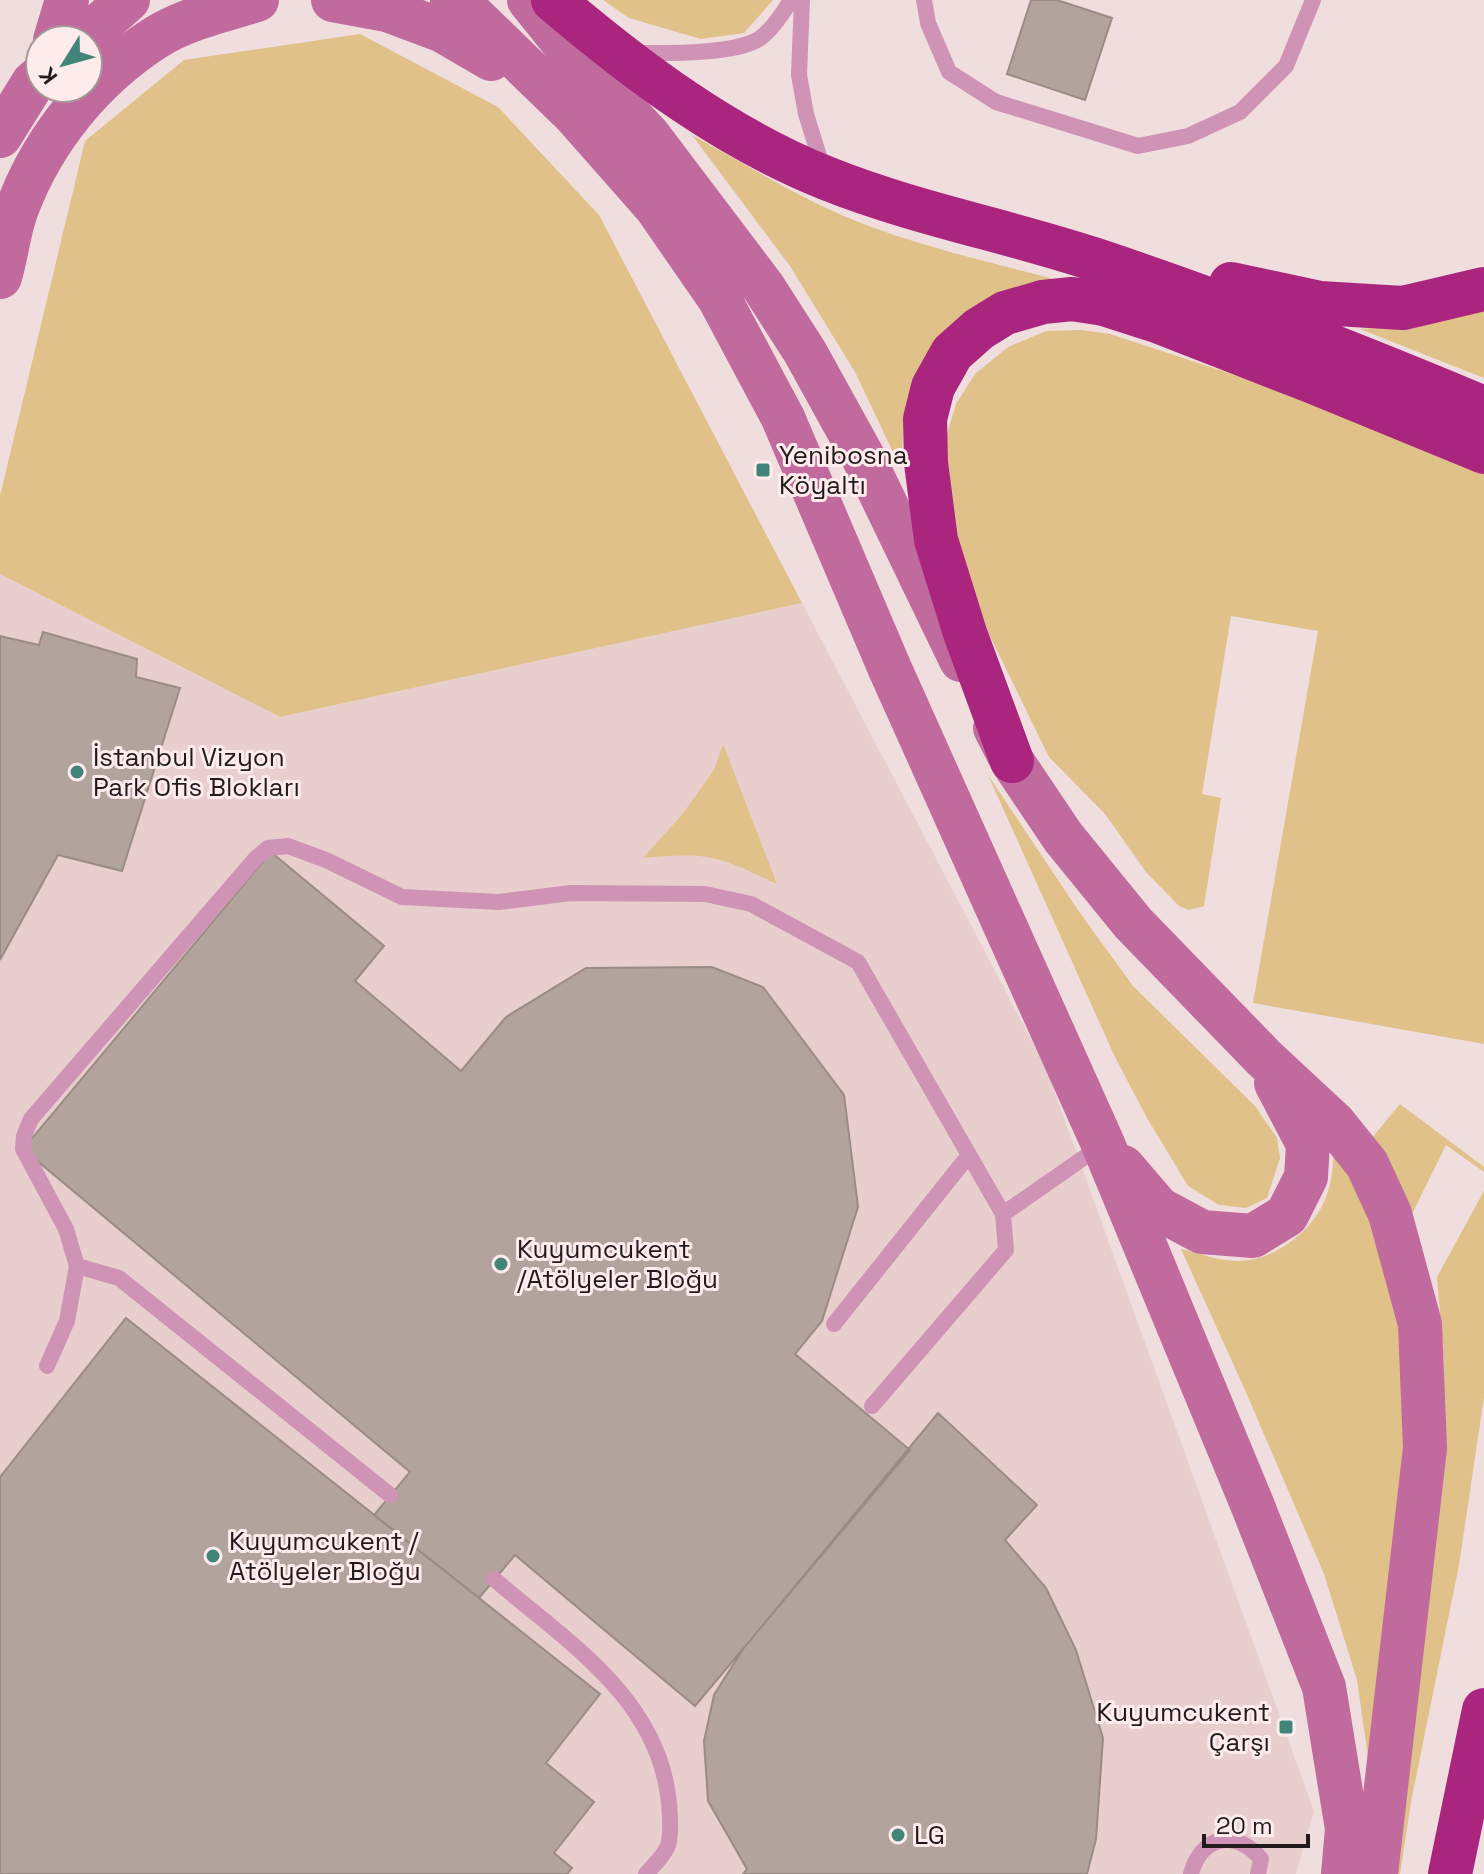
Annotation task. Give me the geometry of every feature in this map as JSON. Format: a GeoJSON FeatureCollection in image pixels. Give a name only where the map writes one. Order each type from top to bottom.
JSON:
{"type":"FeatureCollection","features":[{"type":"Feature","properties":{"kind":"highway"},"geometry":{"type":"LineString","coordinates":[[553,0],[614,52],[751,142],[826,178],[920,210],[1091,258],[1260,318],[1484,408]]}},
{"type":"Feature","properties":{"kind":"highway"},"geometry":{"type":"LineString","coordinates":[[1091,258],[1320,303],[1403,308],[1484,289]]}},
{"type":"Feature","properties":{"kind":"highway"},"geometry":{"type":"LineString","coordinates":[[1012,761],[965,633],[936,540],[926,463],[925,419],[933,387],[952,353],[979,329],[1005,313],[1043,302],[1072,299],[1104,304],[1157,321],[1484,452]]}},
{"type":"Feature","properties":{"kind":"highway"},"geometry":{"type":"LineString","coordinates":[[1450,1874],[1484,1710]]}},
{"type":"Feature","properties":{"kind":"main road"},"geometry":{"type":"LineString","coordinates":[[60,24],[67,0]]}},
{"type":"Feature","properties":{"kind":"main road"},"geometry":{"type":"LineString","coordinates":[[100,24],[128,0]]}},
{"type":"Feature","properties":{"kind":"main road"},"geometry":{"type":"LineString","coordinates":[[0,277],[17,209],[37,165],[68,115],[102,80],[156,37],[209,14],[257,0]]}},
{"type":"Feature","properties":{"kind":"main road"},"geometry":{"type":"LineString","coordinates":[[333,0],[387,10],[443,31],[508,69],[574,114]]}},
{"type":"Feature","properties":{"kind":"main road"},"geometry":{"type":"LineString","coordinates":[[452,0],[474,17],[574,114],[656,207],[719,298],[783,418],[890,669],[1103,1144],[1324,1687],[1347,1829],[1343,1874]]}},
{"type":"Feature","properties":{"kind":"main road"},"geometry":{"type":"LineString","coordinates":[[529,0],[570,51],[649,136],[764,288],[805,352],[863,457],[1012,761],[1063,837],[1133,923],[1264,1058],[1334,1123],[1367,1164],[1390,1214],[1420,1324],[1425,1448],[1376,1874]]}},
{"type":"Feature","properties":{"kind":"main road"},"geometry":{"type":"LineString","coordinates":[[0,136],[24,99]]}},
{"type":"Feature","properties":{"kind":"main road"},"geometry":{"type":"LineString","coordinates":[[1103,1144],[1159,1209],[1202,1232],[1253,1236],[1287,1215],[1306,1177],[1308,1144],[1264,1058]]}},
{"type":"Feature","properties":{"kind":"lane"},"geometry":{"type":"LineString","coordinates":[[614,52],[659,53],[733,48],[760,39],[791,0]]}},
{"type":"Feature","properties":{"kind":"lane"},"geometry":{"type":"LineString","coordinates":[[802,0],[799,75],[806,114],[826,178]]}},
{"type":"Feature","properties":{"kind":"lane"},"geometry":{"type":"LineString","coordinates":[[924,0],[928,23],[949,72],[996,102],[1138,146],[1188,136],[1240,112],[1286,66],[1313,0]]}},
{"type":"Feature","properties":{"kind":"lane"},"geometry":{"type":"LineString","coordinates":[[47,1366],[67,1321],[77,1266],[66,1229],[23,1149],[31,1119],[256,858],[268,848],[288,846],[326,860],[402,897],[499,902],[571,893],[705,894],[751,904],[858,962],[1003,1214],[1006,1250],[872,1406]]}},
{"type":"Feature","properties":{"kind":"lane"},"geometry":{"type":"LineString","coordinates":[[1003,1214],[1103,1144]]}},
{"type":"Feature","properties":{"kind":"lane"},"geometry":{"type":"LineString","coordinates":[[834,1324],[969,1155]]}},
{"type":"Feature","properties":{"kind":"lane"},"geometry":{"type":"LineString","coordinates":[[77,1266],[119,1278],[390,1495]]}},
{"type":"Feature","properties":{"kind":"lane"},"geometry":{"type":"LineString","coordinates":[[494,1579],[611,1680],[649,1730],[667,1787],[670,1817],[668,1847],[646,1874]]}},
{"type":"Feature","properties":{"kind":"lane"},"geometry":{"type":"LineString","coordinates":[[1191,1874],[1195,1858],[1201,1850],[1210,1844],[1229,1840],[1242,1843],[1261,1859],[1258,1874]]}},
{"type":"Feature","properties":{"kind":"shaded area"},"geometry":{"type":"Polygon","coordinates":[[[603,0],[773,0],[744,33],[701,39],[629,18],[603,0]]]}},
{"type":"Feature","properties":{"kind":"shaded area"},"geometry":{"type":"Polygon","coordinates":[[[360,34],[498,107],[599,215],[802,603],[280,717],[0,574],[0,496],[85,141],[184,60],[360,34]]]}},
{"type":"Feature","properties":{"kind":"shaded area"},"geometry":{"type":"Polygon","coordinates":[[[692,135],[793,191],[856,221],[930,246],[1057,280],[904,413],[901,469],[855,372],[790,266],[692,135]]]}},
{"type":"Feature","properties":{"kind":"shaded area"},"geometry":{"type":"Polygon","coordinates":[[[1484,310],[1484,378],[1360,329],[1397,327],[1484,310]]]}},
{"type":"Feature","properties":{"kind":"shaded area"},"geometry":{"type":"Polygon","coordinates":[[[1081,330],[1110,334],[1302,397],[1484,474],[1484,1044],[1253,1003],[1318,631],[1231,616],[1202,794],[1221,798],[1204,906],[1189,910],[1179,906],[1146,872],[1105,814],[1049,757],[988,632],[960,549],[944,467],[946,437],[956,404],[975,374],[1008,347],[1046,331],[1081,330]]]}},
{"type":"Feature","properties":{"kind":"shaded area"},"geometry":{"type":"Polygon","coordinates":[[[0,574],[280,717],[802,603],[1046,1068],[1314,1811],[1296,1874],[0,1874],[0,574]]]}},
{"type":"Feature","properties":{"kind":"shaded area"},"geometry":{"type":"Polygon","coordinates":[[[723,744],[777,884],[707,857],[643,858],[681,816],[714,770],[723,744]]]}},
{"type":"Feature","properties":{"kind":"shaded area"},"geometry":{"type":"Polygon","coordinates":[[[988,775],[1133,986],[1255,1106],[1277,1138],[1280,1158],[1267,1198],[1246,1208],[1219,1205],[1188,1186],[1114,1055],[988,775]]]}},
{"type":"Feature","properties":{"kind":"shaded area"},"geometry":{"type":"Polygon","coordinates":[[[1400,1104],[1484,1167],[1484,1172],[1446,1145],[1412,1214],[1371,1139],[1400,1104]]]}},
{"type":"Feature","properties":{"kind":"shaded area"},"geometry":{"type":"Polygon","coordinates":[[[1334,1151],[1357,1189],[1378,1235],[1399,1307],[1408,1459],[1371,1778],[1357,1680],[1324,1574],[1181,1249],[1240,1261],[1271,1254],[1292,1241],[1309,1225],[1325,1200],[1334,1151]]]}},
{"type":"Feature","properties":{"kind":"shaded area"},"geometry":{"type":"Polygon","coordinates":[[[1484,1191],[1484,1397],[1459,1565],[1411,1802],[1400,1874],[1397,1874],[1432,1530],[1444,1364],[1437,1277],[1484,1191]]]}},
{"type":"Feature","properties":{"kind":"building"},"geometry":{"type":"Polygon","coordinates":[[[1031,0],[1057,0],[1112,18],[1085,100],[1007,74],[1031,0]]]}},
{"type":"Feature","properties":{"kind":"building","name":"İstanbul Vizyon Park Ofis Blokları"},"geometry":{"type":"Polygon","coordinates":[[[43,632],[137,659],[136,677],[180,688],[122,871],[58,855],[0,960],[0,636],[39,645],[43,632]]]}},
{"type":"Feature","properties":{"kind":"building","name":"Kuyumcukent /Atölyeler Bloğu"},"geometry":{"type":"Polygon","coordinates":[[[271,852],[384,946],[355,981],[461,1071],[506,1017],[586,968],[712,967],[763,987],[844,1095],[858,1207],[822,1321],[795,1354],[910,1450],[695,1706],[515,1555],[479,1598],[374,1515],[410,1472],[23,1149],[271,852]]]}},
{"type":"Feature","properties":{"kind":"building","name":"Kuyumcukent / Atölyeler Bloğu"},"geometry":{"type":"Polygon","coordinates":[[[126,1318],[600,1694],[546,1763],[594,1802],[554,1853],[572,1868],[567,1874],[0,1874],[0,1477],[126,1318]]]}},
{"type":"Feature","properties":{"kind":"building"},"geometry":{"type":"Polygon","coordinates":[[[938,1413],[1037,1505],[1005,1540],[1046,1588],[1076,1650],[1103,1738],[1096,1839],[1087,1874],[743,1874],[747,1869],[708,1801],[704,1741],[714,1695],[743,1649],[938,1413]]]}},
{"type":"Feature","properties":{"kind":"place","name":"Yenibosna Köyaltı"},"geometry":{"type":"Point","coordinates":[763,470]}},
{"type":"Feature","properties":{"kind":"place","name":"İstanbul Vizyon Park Ofis Blokları"},"geometry":{"type":"Point","coordinates":[77,772]}},
{"type":"Feature","properties":{"kind":"place","name":"Kuyumcukent /Atölyeler Bloğu"},"geometry":{"type":"Point","coordinates":[501,1264]}},
{"type":"Feature","properties":{"kind":"place","name":"Kuyumcukent / Atölyeler Bloğu"},"geometry":{"type":"Point","coordinates":[213,1556]}},
{"type":"Feature","properties":{"kind":"place","name":"Kuyumcukent Çarşı"},"geometry":{"type":"Point","coordinates":[1286,1727]}},
{"type":"Feature","properties":{"kind":"place","name":"LG"},"geometry":{"type":"Point","coordinates":[898,1835]}}]}
